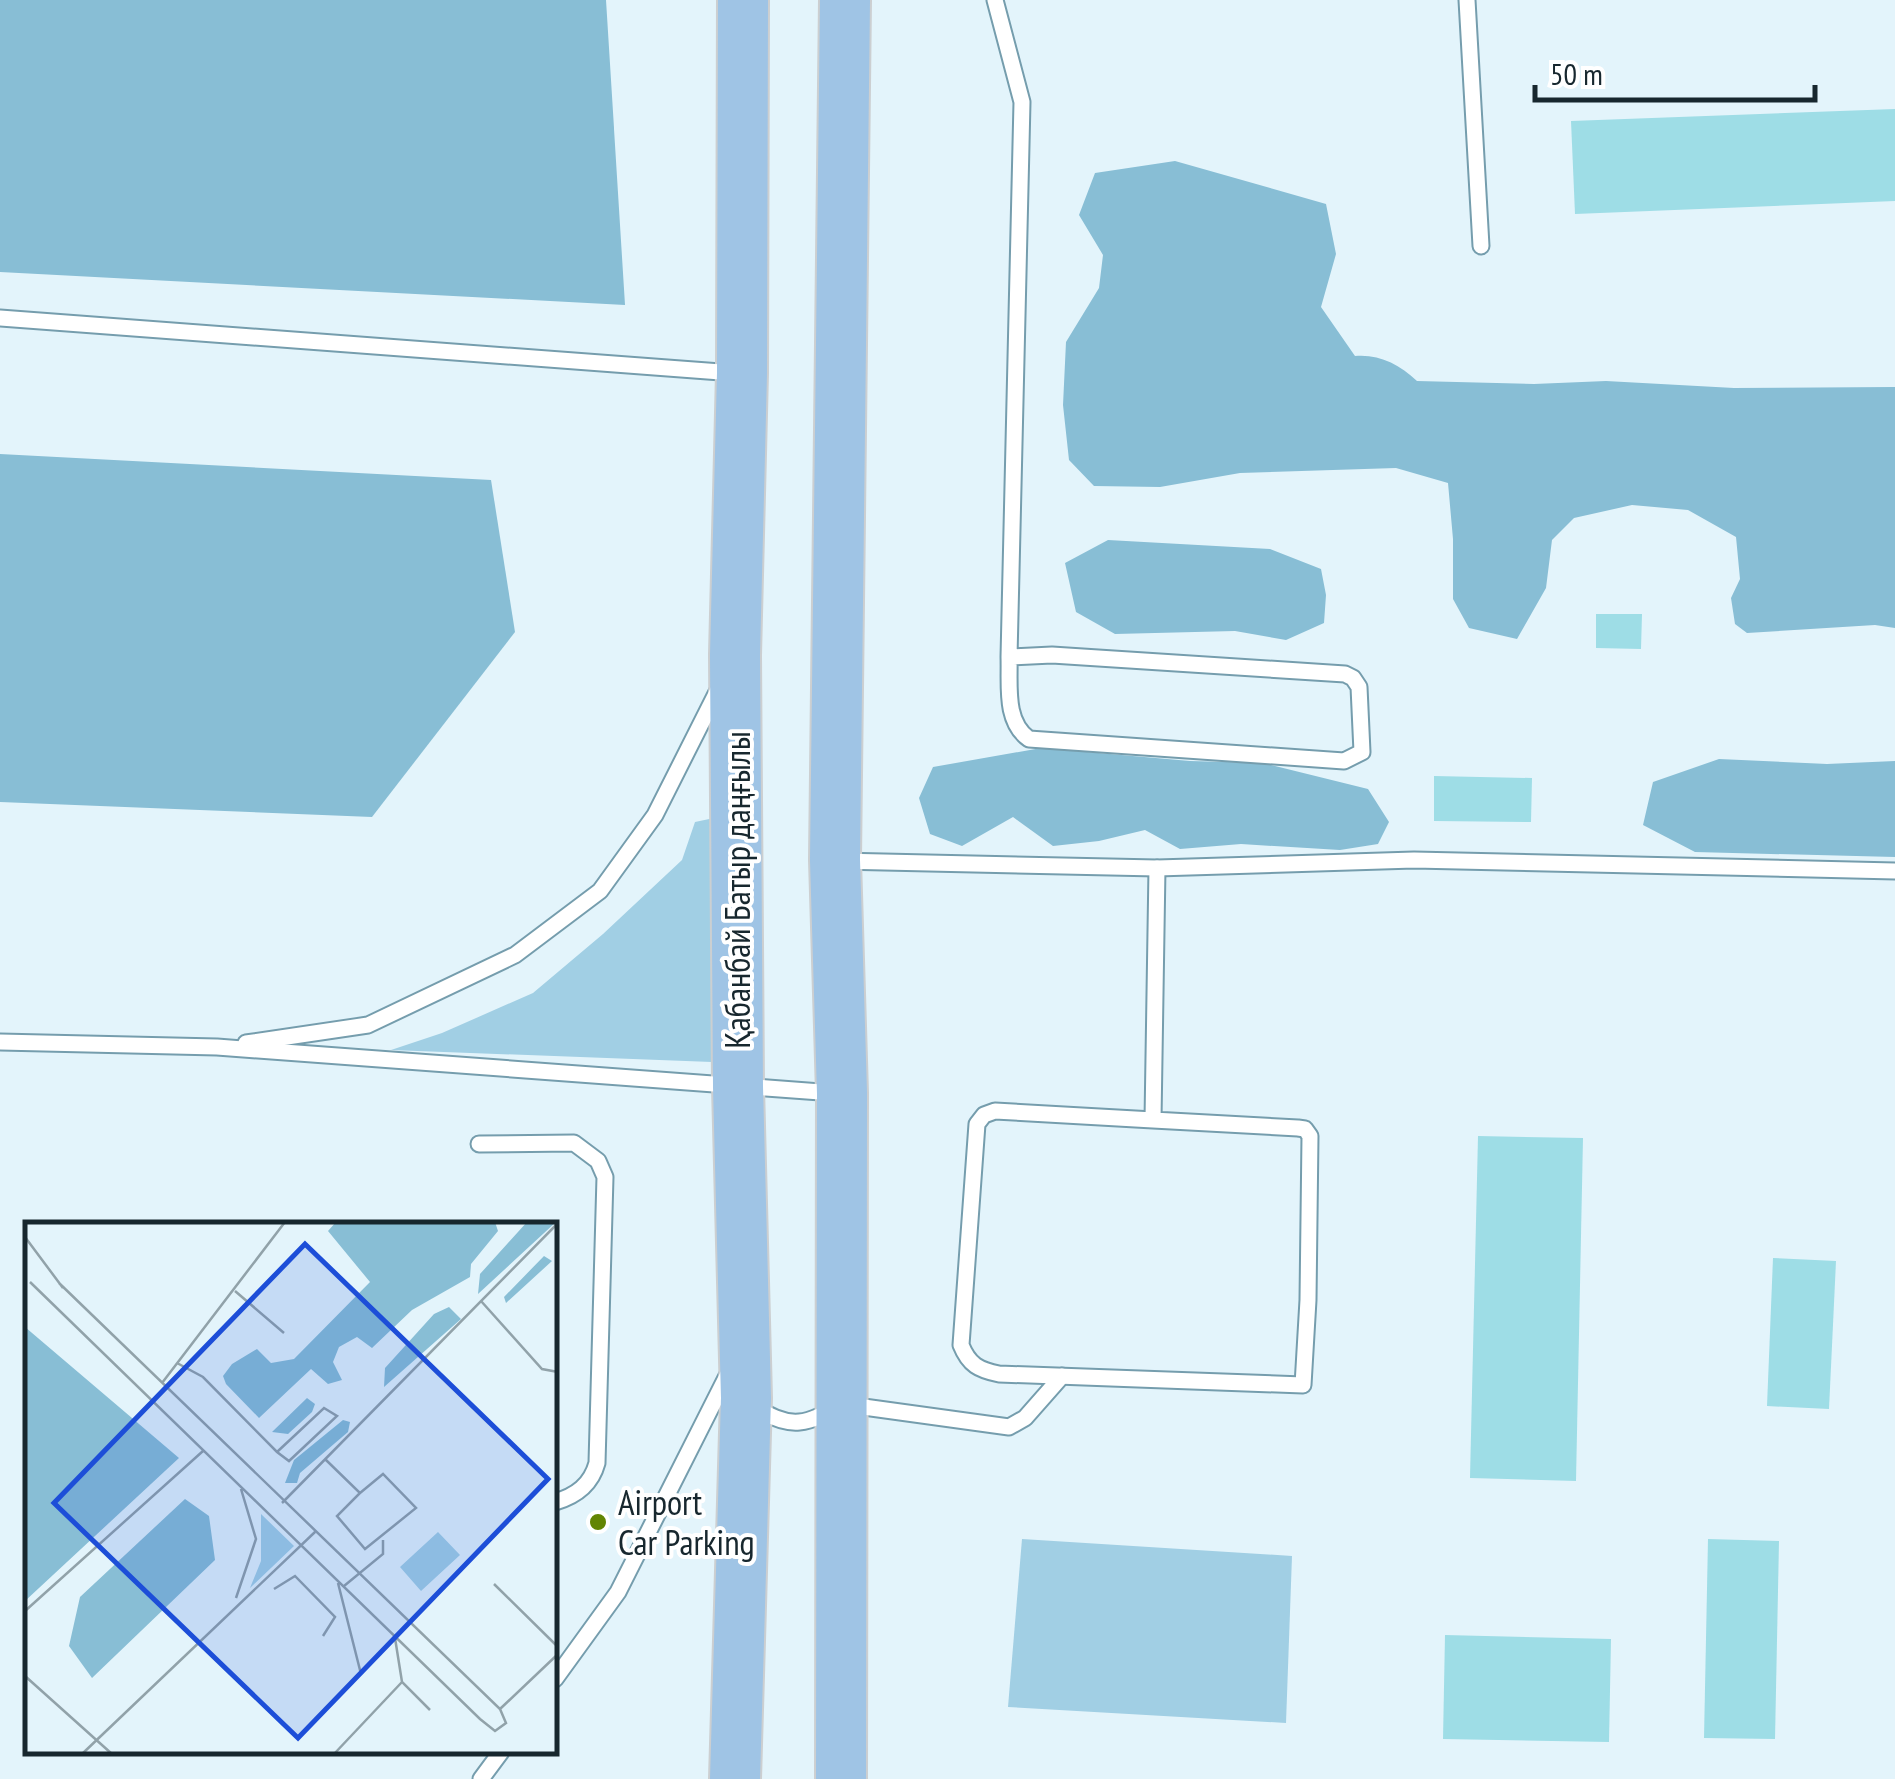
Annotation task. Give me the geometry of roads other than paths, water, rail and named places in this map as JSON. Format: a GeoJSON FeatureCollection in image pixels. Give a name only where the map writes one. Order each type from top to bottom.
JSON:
{"type":"FeatureCollection","features":[{"type":"Feature","properties":{"kind":"main road","name":"Қабанбай Батыр даңғылы"},"geometry":{"type":"LineString","coordinates":[[735,1779],[746,1398],[738,1087],[736,655],[743,0]]}},
{"type":"Feature","properties":{"kind":"main road"},"geometry":{"type":"LineString","coordinates":[[841,1779],[842,1093],[835,860],[845,0]]}},
{"type":"Feature","properties":{"kind":"lane"},"geometry":{"type":"LineString","coordinates":[[995,0],[1022,102],[1009,657],[1012,717],[1018,731],[1029,739],[1344,761],[1362,752],[1359,687],[1345,674],[1052,654],[1009,657]]}},
{"type":"Feature","properties":{"kind":"lane"},"geometry":{"type":"LineString","coordinates":[[1467,0],[1481,246]]}},
{"type":"Feature","properties":{"kind":"lane"},"geometry":{"type":"LineString","coordinates":[[0,318],[742,373]]}},
{"type":"Feature","properties":{"kind":"lane"},"geometry":{"type":"LineString","coordinates":[[217,1047],[368,1025],[530,945],[600,891],[655,814],[736,655]]}},
{"type":"Feature","properties":{"kind":"lane"},"geometry":{"type":"LineString","coordinates":[[835,860],[1157,868],[1414,860],[1895,871]]}},
{"type":"Feature","properties":{"kind":"lane"},"geometry":{"type":"LineString","coordinates":[[1152,1120],[1157,868]]}},
{"type":"Feature","properties":{"kind":"lane"},"geometry":{"type":"LineString","coordinates":[[0,1042],[217,1047],[842,1093]]}},
{"type":"Feature","properties":{"kind":"lane"},"geometry":{"type":"LineString","coordinates":[[995,1111],[1152,1120],[1298,1128],[1305,1129],[1310,1136],[1305,1382],[1298,1387],[981,1370],[967,1361],[962,1346],[977,1124],[984,1115],[995,1111]]}},
{"type":"Feature","properties":{"kind":"lane"},"geometry":{"type":"LineString","coordinates":[[479,1144],[574,1143],[598,1162],[605,1177],[597,1463],[594,1476],[584,1486],[571,1497],[558,1501]]}},
{"type":"Feature","properties":{"kind":"lane"},"geometry":{"type":"LineString","coordinates":[[558,1675],[618,1592],[744,1342]]}},
{"type":"Feature","properties":{"kind":"lane"},"geometry":{"type":"LineString","coordinates":[[746,1398],[778,1421],[798,1424],[842,1404],[1009,1427],[1025,1418],[1062,1376]]}},
{"type":"Feature","properties":{"kind":"lane"},"geometry":{"type":"LineString","coordinates":[[481,1779],[500,1754]]}},
{"type":"Feature","properties":{"kind":"place","name":"Airport Car Parking"},"geometry":{"type":"Point","coordinates":[598,1522]}}]}
